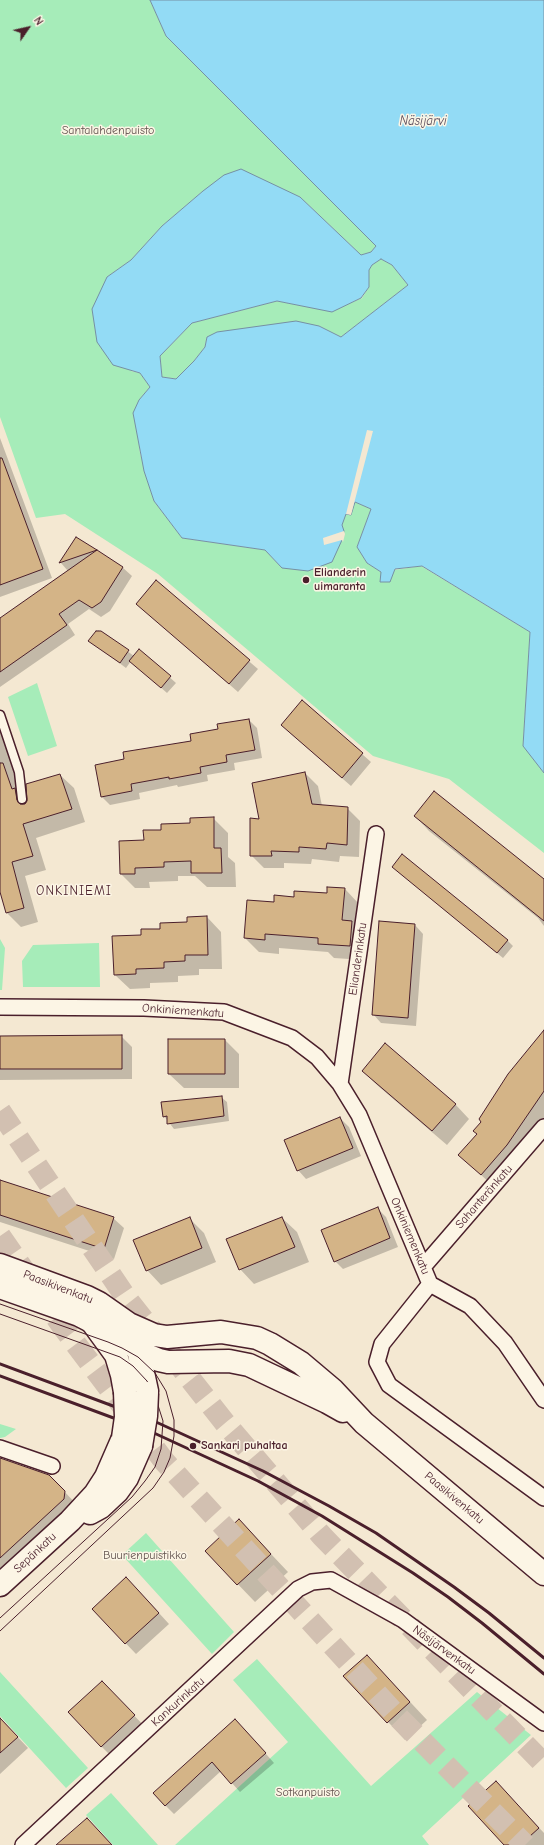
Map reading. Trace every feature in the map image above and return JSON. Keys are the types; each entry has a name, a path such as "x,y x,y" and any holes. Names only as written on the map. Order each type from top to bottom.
{"main road":[{"name":"Paasikivenkatu","path":"0,1265 87,1297 143,1332 167,1337 221,1332 257,1338 270,1344 300,1363 333,1390 364,1423 544,1574"},
{"name":"Paasikivenkatu","path":"0,1287 67,1310 118,1336 138,1350 154,1358 168,1362 229,1361 249,1365 328,1402 364,1423"},
{"name":"Sepänkatu","path":"110,1311 130,1336 138,1350 147,1392"},
{"name":"Sepänkatu","path":"92,1322 116,1355 122,1376 126,1417 132,1442"},
{"path":"122,1376 138,1350 156,1340 167,1337"},
{"name":"Sepänkatu","path":"0,1585 70,1521 101,1507 117,1492 127,1478 132,1442 146,1416 147,1392 150,1379 168,1362"}],"street":[{"name":"Elianderinkatu","path":"340,1084 376,834"},
{"name":"Onkiniemenkatu","path":"0,1007 144,1008 224,1012 292,1038 317,1057 340,1084 359,1115 430,1284 470,1306 505,1343 544,1400"},
{"name":"Sahanteränkatu","path":"423,1267 544,1127"},
{"name":"Onkiniemenkatu","path":"430,1284 382,1344 377,1362 389,1385 544,1498"},
{"path":"0,1448 52,1466"},
{"name":"Kankurinkatu","path":"23,1845 298,1590 305,1585 319,1580 332,1580 341,1584"},
{"name":"Näsijärvenkatu","path":"341,1584 403,1620 544,1723"}],"lane":[{"path":"0,715 19,772 22,799"}],"green space":[{"name":"Santalahdenpuisto","path":"0,0 150,0 166,36 376,246 371,252 361,255 300,197 278,188 203,191 162,226 131,260 107,277 131,371 140,373 150,387 139,400 138,436 140,453 154,501 182,538 265,550 282,568 344,531 341,525 346,514 355,502 371,509 357,547 367,563 381,572 421,566 530,632 523,745 544,773 544,853 449,779 373,756 158,574 65,514 36,518 0,417"},
{"path":"381,259 392,265 408,285 341,337 319,326 207,337 205,347 194,361 176,379 162,377 160,356 192,323 277,301 332,311 362,298 369,287 369,270 372,265"},
{"path":"37,683 57,746 28,756 8,697"},
{"path":"0,939 5,948 2,990 0,990"},
{"path":"99,943 100,987 23,987 22,961 33,945"},
{"path":"0,1424 16,1429 5,1437 0,1438"},
{"name":"Buurienpuistikko","path":"146,1533 234,1632 212,1654 122,1555"},
{"name":"Sotkanpuisto","path":"257,1659 371,1786 477,1692 531,1735 422,1836 429,1845 175,1845 288,1742 233,1680"},
{"path":"0,1672 88,1768 66,1788 0,1716"},
{"path":"111,1793 158,1845 113,1845 86,1815"}],"water":[{"name":"Näsijärvi","path":"150,0 544,0 544,773 523,746 530,632 422,566 395,569 390,582 380,582 381,572 367,563 357,547 371,509 355,502 351,515 346,514 342,525 344,531 342,540 332,562 308,571 282,568 265,550 182,538 154,501 144,471 133,413 139,400 150,387 140,373 113,365 97,342 92,309 107,277 131,260 162,226 203,191 224,175 241,169 300,197 361,255 371,252 376,246 166,36","holes":["381,259 392,265 408,285 341,337 319,326 296,321 217,332 207,337 205,347 194,361 176,379 162,377 160,356 192,323 277,301 332,312 361,298 369,287 369,270 372,265"]}],"pier":[{"path":"367,430 373,431 351,515 346,514"},
{"path":"344,531 345,534 343,542 342,540 324,545 323,538"}],"building":[{"path":"0,458 2,458 43,569 0,585"},
{"path":"76,537 97,550 59,563"},
{"path":"97,550 123,567 101,602 92,608 79,600 59,614 67,625 0,672 0,618"},
{"path":"156,580 250,660 229,684 136,604"},
{"path":"96,631 101,631 129,650 120,663 88,641"},
{"path":"139,649 171,676 161,688 129,661"},
{"path":"302,700 363,753 342,778 281,725"},
{"path":"249,719 255,750 226,755 227,762 200,767 201,773 131,784 132,791 101,797 95,765 124,759 123,752 191,741 190,734 218,729 217,724"},
{"path":"0,763 3,763 12,789 15,788 17,800 20,804 25,804 27,801 26,784 60,774 72,809 23,824 33,856 12,862 24,908 6,913 0,892"},
{"path":"305,772 312,804 348,807 347,845 327,843 326,849 299,847 299,852 271,851 272,856 250,856 250,818 259,819 252,783"},
{"path":"434,791 544,879 544,921 414,816"},
{"path":"214,817 214,848 221,848 222,873 191,873 191,861 164,862 164,867 135,868 135,874 120,874 119,841 144,840 143,830 161,830 161,824 190,823 190,818"},
{"path":"402,854 508,940 497,953 392,867"},
{"path":"327,887 345,888 342,920 352,921 350,946 318,944 318,938 265,934 265,940 244,938 247,900 274,902 274,895 294,897 294,891 327,893"},
{"path":"207,916 208,955 185,955 185,961 164,962 164,968 136,969 136,974 114,975 112,936 141,935 141,929 160,929 160,923 187,922 187,917"},
{"path":"379,921 415,924 408,1018 372,1015"},
{"path":"544,1030 544,1091 507,1145 481,1175 458,1155 477,1134 473,1131 481,1122 479,1119 508,1074"},
{"path":"122,1035 122,1069 0,1069 0,1036"},
{"path":"168,1039 225,1039 225,1074 168,1074"},
{"path":"385,1043 456,1104 432,1131 362,1071"},
{"path":"222,1096 224,1116 167,1124 167,1116 163,1117 161,1102"},
{"path":"340,1117 353,1148 297,1171 284,1140"},
{"path":"0,1180 114,1217 104,1249 0,1215"},
{"path":"378,1207 390,1238 334,1262 321,1230"},
{"path":"190,1217 202,1248 146,1271 133,1240"},
{"path":"282,1217 295,1247 239,1270 226,1239"},
{"path":"0,1458 49,1475 65,1491 64,1499 0,1558"},
{"path":"239,1519 271,1554 237,1585 205,1551"},
{"path":"126,1577 159,1613 125,1644 92,1609"},
{"path":"367,1655 410,1702 387,1723 343,1676"},
{"path":"102,1681 135,1715 101,1747 68,1712"},
{"path":"0,1718 18,1737 0,1753"},
{"path":"235,1719 266,1753 231,1784 212,1762 165,1806 153,1793"},
{"path":"496,1781 539,1828 520,1845 504,1845 468,1806"},
{"path":"87,1818 112,1845 56,1845"}],"tunnel":[{"path":"0,1111 127,1299 225,1423 322,1536 544,1764"},
{"path":"0,1236 63,1327 164,1461 399,1718 525,1845"}],"tram line":[{"path":"0,1304 108,1342 138,1357 155,1373 166,1391 174,1420 174,1436 170,1458 164,1472 153,1488 0,1631"},
{"path":"0,1314 120,1357 133,1366 147,1381 155,1396 163,1421 161,1449 155,1467 132,1497 0,1618"}],"railway":[{"path":"0,1364 156,1422 263,1471 329,1506 376,1533 454,1587 489,1613 544,1658"},
{"path":"0,1376 154,1433 258,1481 322,1516 413,1573 448,1597 544,1674"}],"place":[{"name":"Elianderin uimaranta","path":"306,580"},
{"name":"Sankari puhaltaa","path":"193,1446"}],"district":[{"name":"ONKINIEMI","path":"74,891"}]}
